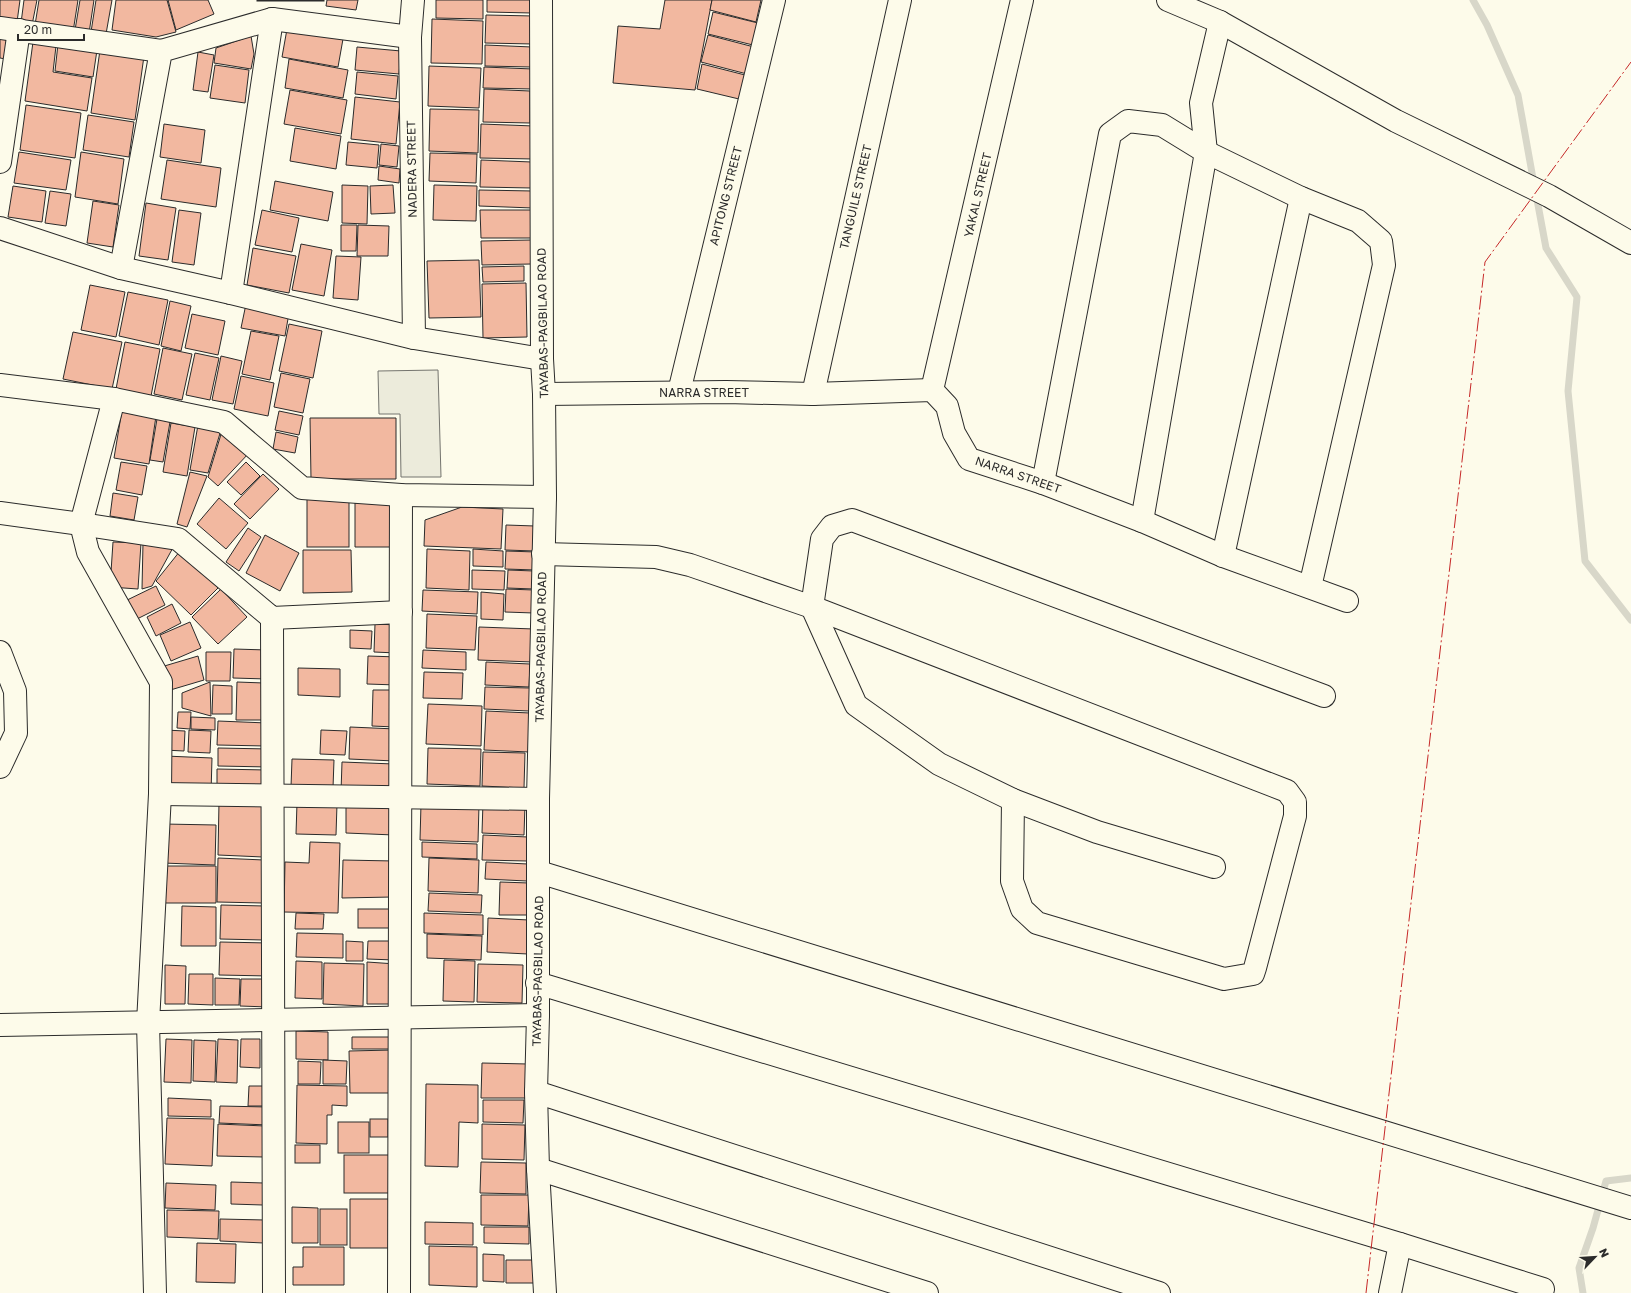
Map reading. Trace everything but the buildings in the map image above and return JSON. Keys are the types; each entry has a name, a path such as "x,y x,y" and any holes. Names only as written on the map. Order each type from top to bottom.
{"street":[{"name":"NADERA STREET","path":"413,0 410,37 414,338"},
{"name":"TAYABAS-PAGBILAO ROAD","path":"541,0 542,359 544,394 545,497 538,799 539,872 536,1092 538,1169 545,1293"},
{"name":"APITONG STREET","path":"679,392 774,0"},
{"name":"TANGUILE STREET","path":"812,394 900,0"},
{"name":"YAKAL STREET","path":"932,390 1022,0"},
{"path":"1168,0 1220,22 1396,121 1549,196 1631,243"},
{"path":"230,293 272,19"},
{"path":"0,162 10,29 161,50 272,19 410,37"},
{"path":"1142,521 1206,152 1201,103 1220,22"},
{"path":"121,268 161,50"},
{"path":"1043,483 1110,134 1128,121 1162,125 1206,152 1301,198 1358,221 1381,241 1384,265 1310,587"},
{"path":"1223,556 1301,198"},
{"path":"0,228 121,268 414,338 542,359"},
{"path":"0,385 114,399 224,422 302,488 401,495 545,497"},
{"name":"NARRA STREET","path":"544,394 679,392 812,394 932,390 947,406 954,433 969,459 1043,483 1142,521 1223,556 1347,600"},
{"path":"114,399 81,524 88,552 161,682 160,794 148,1023 155,1293"},
{"path":"399,1293 401,495"},
{"path":"0,513 81,524 178,540 272,618 401,612"},
{"path":"1214,868 1097,832 1013,800 939,764 856,705 812,606 822,539 832,526 852,520 1324,696"},
{"path":"544,554 656,557 690,565 812,606 1287,791 1295,802 1294,816 1253,974 1224,979 1037,923 1022,909 1012,882 1013,800"},
{"path":"272,618 274,1293"},
{"path":"0,652 15,691 16,733 0,767"},
{"path":"160,794 538,799"},
{"path":"539,872 1623,1205"},
{"path":"537,983 1400,1244 1543,1289"},
{"path":"0,1025 538,1016"},
{"path":"536,1092 1159,1293"},
{"path":"538,1169 927,1293"},
{"path":"1390,1293 1400,1244"}],"shaded area":[{"path":"438,370 441,477 401,477 400,414 379,414 378,371"}],"waterway":[{"path":"1473,0 1487,25 1518,95 1534,184"},
{"path":"1536,194 1546,248 1577,297 1568,391 1585,561 1631,620"},
{"path":"1583,1293 1579,1268 1593,1228 1606,1181 1631,1178"}],"power":[{"path":"1366,1293 1485,262 1631,62"}]}
